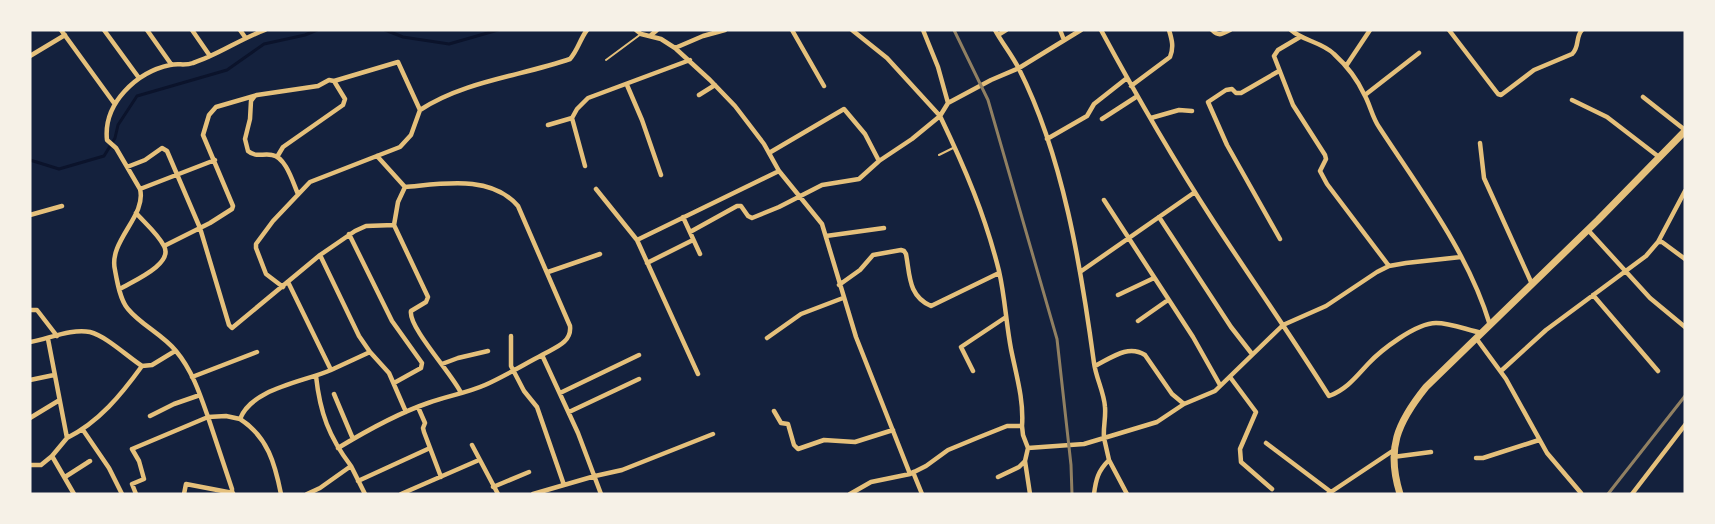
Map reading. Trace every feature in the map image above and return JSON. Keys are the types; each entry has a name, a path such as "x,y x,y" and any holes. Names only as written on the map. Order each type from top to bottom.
{"main road":[{"path":"1400,494 1395,478 1394,454 1402,422 1411,405 1426,387 1588,230 1685,130"}],"street":[{"path":"104,30 139,78"},
{"path":"147,30 171,64"},
{"path":"192,30 210,56"},
{"path":"240,30 245,37"},
{"path":"184,494 186,484 232,493 192,377 175,351 159,334 127,308 120,289 114,268 115,259 126,229 136,213 141,195 140,189 116,148 107,140 107,130 114,103 139,78 171,64 188,65 245,37 265,30"},
{"path":"283,287 266,274 256,244 268,227 310,182 400,147 411,135 420,110 467,87 570,59 587,30"},
{"path":"650,36 657,30"},
{"path":"700,30 703,36"},
{"path":"675,48 703,36 725,30"},
{"path":"792,30 824,86"},
{"path":"852,30 887,58 940,116 966,169 988,230 999,273 1019,385 1023,435 1028,448 1025,461 1030,494"},
{"path":"923,30 938,67 948,104"},
{"path":"1006,30 996,32 1019,68 1058,171 1080,272 1095,366 1105,406 1104,438 1109,460 1127,494"},
{"path":"1060,30 1064,40"},
{"path":"690,232 737,206 741,206 752,218 828,183 852,182 859,179 879,161 912,139 940,116 948,104 981,85 1019,68 1081,30"},
{"path":"1101,30 1136,97 1329,396 1345,388 1375,357 1402,337 1425,325 1444,324 1479,335 1539,440 1581,493"},
{"path":"1131,86 1170,57 1173,42 1169,30"},
{"path":"1212,30 1217,35 1221,35 1230,30"},
{"path":"1291,30 1300,37 1326,47 1346,66 1365,94 1377,125 1417,182 1461,258 1490,325"},
{"path":"1346,66 1370,30"},
{"path":"1449,30 1499,95 1534,70 1576,51 1578,35 1582,30"},
{"path":"639,32 661,39 675,48 715,85 735,106 769,153 778,171 822,224 860,348 911,473 922,494"},
{"path":"30,57 63,33 114,103"},
{"path":"1300,37 1278,50 1274,56 1279,71 1293,105 1325,155 1326,159 1320,171 1327,184 1389,266"},
{"path":"1365,94 1419,53"},
{"path":"585,166 572,118 577,108 588,98 690,60"},
{"path":"164,246 232,209 233,206 215,160 203,135 211,111 216,107 277,91 318,86 329,80 334,81 398,62 420,110"},
{"path":"1279,71 1241,93 1226,90 1208,102 1227,145 1280,239"},
{"path":"1047,139 1087,116 1094,104 1127,78"},
{"path":"277,157 283,147 344,105 345,99 334,81"},
{"path":"627,84 661,175"},
{"path":"699,95 715,85"},
{"path":"254,97 251,101 250,119 245,139 248,151 255,155 271,154 277,157 284,165 298,194"},
{"path":"1102,119 1136,97"},
{"path":"1643,97 1685,130"},
{"path":"1572,100 1607,117 1659,157"},
{"path":"769,153 844,109 865,134 879,161"},
{"path":"1151,118 1179,110 1192,111"},
{"path":"548,125 572,118"},
{"path":"1480,143 1484,177 1532,284"},
{"path":"127,167 145,160 162,148 167,151 200,228 230,326 235,327 320,255 360,227 394,225"},
{"path":"377,156 405,187"},
{"path":"140,189 215,160"},
{"path":"637,240 778,171"},
{"path":"338,448 406,412 482,386 513,372 567,340 571,333 569,321 548,272 514,202 498,192 478,185 456,182 405,187"},
{"path":"405,187 398,202 394,225 428,297 426,302 411,311 410,318 456,381 461,393"},
{"path":"596,189 637,240 698,374"},
{"path":"1501,371 1546,330 1646,256 1658,242 1685,191"},
{"path":"1080,272 1196,192"},
{"path":"1104,201 1193,337 1221,385"},
{"path":"30,215 62,206"},
{"path":"120,289 161,264 166,256 164,246 136,213"},
{"path":"1159,217 1252,354"},
{"path":"682,218 700,254"},
{"path":"826,236 884,228"},
{"path":"1588,230 1650,298 1685,327"},
{"path":"350,234 392,321 422,363 421,368 394,382"},
{"path":"647,263 693,240"},
{"path":"1658,242 1662,242 1685,259"},
{"path":"839,285 860,270 873,255 901,250 906,254 912,290 920,300 931,306 999,273"},
{"path":"548,272 600,254"},
{"path":"320,255 359,336 370,352 386,367 406,412"},
{"path":"1028,448 1084,444 1157,422 1184,404 1215,391 1283,325 1326,306 1389,266 1406,262 1461,258"},
{"path":"1118,295 1154,278"},
{"path":"288,282 331,370"},
{"path":"1593,295 1658,371"},
{"path":"767,338 801,314 843,298"},
{"path":"1138,321 1168,300"},
{"path":"30,310 37,310 57,336"},
{"path":"973,371 962,347 1006,317"},
{"path":"30,342 73,332 93,333 142,366 152,365 175,351"},
{"path":"511,336 509,359 513,372 537,407 564,485"},
{"path":"48,339 67,438"},
{"path":"1095,366 1119,353 1135,350 1140,352 1172,394 1184,404"},
{"path":"442,364 488,351"},
{"path":"192,377 256,352"},
{"path":"240,419 247,406 270,391 316,376 370,352"},
{"path":"542,355 569,412 601,494"},
{"path":"560,393 639,355"},
{"path":"30,465 41,465 67,438 83,430 113,404 142,366"},
{"path":"30,380 54,375"},
{"path":"316,376 327,428 366,494"},
{"path":"1230,377 1256,412 1240,450 1240,462 1272,489"},
{"path":"569,412 639,379"},
{"path":"334,394 353,439"},
{"path":"150,416 200,395"},
{"path":"30,418 58,400"},
{"path":"418,407 425,423 424,432 441,477"},
{"path":"774,411 781,423 788,424 794,445 798,449 819,441 855,442 893,430"},
{"path":"136,494 132,484 144,479 139,461 132,449 207,417 226,416 240,419 256,431 271,453 281,494"},
{"path":"1632,494 1685,425"},
{"path":"850,494 871,482 911,473 953,447 1007,426 1022,426"},
{"path":"83,430 109,468 122,494"},
{"path":"533,494 595,476 622,471 713,434"},
{"path":"1476,458 1483,458 1539,440"},
{"path":"1266,442 1330,493 1394,454 1431,452"},
{"path":"472,445 498,494"},
{"path":"358,481 430,448"},
{"path":"52,456 74,494"},
{"path":"401,494 479,460"},
{"path":"1094,494 1096,478 1100,469 1109,460"},
{"path":"65,477 90,461 88,462"},
{"path":"998,477 1019,467 1025,461"},
{"path":"307,494 320,488 351,466"},
{"path":"493,487 530,472"}],"lane":[{"path":"606,60 639,32"},
{"path":"939,155 955,147"}],"waterway":[{"path":"30,160 59,169 104,156 115,138 118,125 137,96 227,70 264,44 317,30"},
{"path":"385,30 403,37 449,44 498,30"}],"railway":[{"path":"954,30 988,100 1057,339 1072,494"},
{"path":"1608,494 1685,396"}]}
